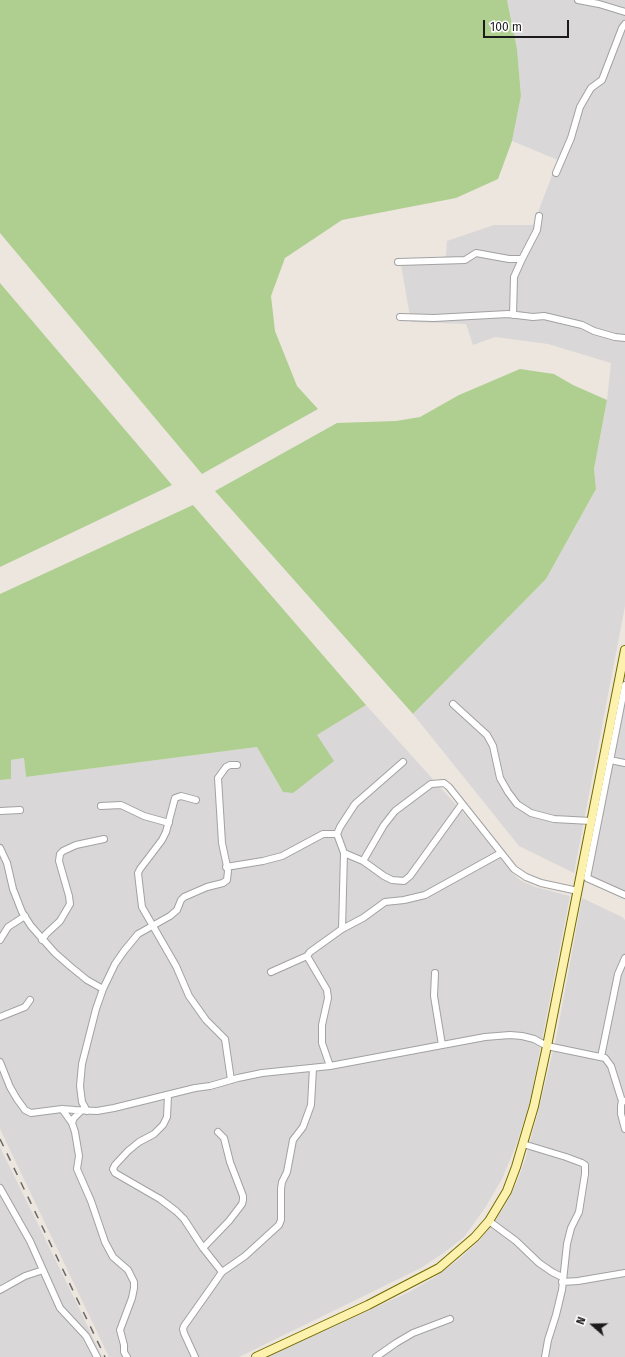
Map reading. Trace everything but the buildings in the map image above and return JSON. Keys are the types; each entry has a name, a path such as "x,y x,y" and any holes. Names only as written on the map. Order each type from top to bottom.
{"main road":[{"path":"256,1357 368,1305 439,1268 475,1238 489,1220 507,1191 534,1106 625,650"}],"street":[{"path":"578,0 599,4 625,12"},
{"path":"556,173 571,138 580,107 592,88 602,80 622,28 625,24"},
{"path":"513,315 514,277 537,230 539,216"},
{"path":"398,262 465,260 476,253 509,259 522,259"},
{"path":"400,317 434,318 513,315 533,317 544,316 582,325 594,331 615,337 625,338"},
{"path":"625,685 587,878 625,895"},
{"path":"453,704 487,735 493,746 500,778 517,804 531,813 554,819 591,821"},
{"path":"610,760 625,763"},
{"path":"342,929 344,853 337,834 355,804 403,762"},
{"path":"84,1111 80,1086 82,1064 92,1022 103,989 115,964 138,934 170,916 177,910 184,896 207,887 223,883 227,880 222,843 218,778 226,767 230,765 237,765"},
{"path":"363,861 384,824 395,811 431,784 444,783 449,787 514,869 526,877 578,891"},
{"path":"196,800 181,796 175,798 169,823 162,840 143,863 138,874 142,907 176,966 189,996 206,1020 225,1040 231,1080"},
{"path":"344,853 363,861 392,880 404,881 410,876 462,804"},
{"path":"101,806 121,805 144,816 169,823"},
{"path":"0,811 20,810"},
{"path":"226,866 263,861 282,856 323,834 337,834"},
{"path":"42,940 46,934 60,921 70,904 59,861 60,854 76,845 104,839"},
{"path":"0,848 7,863 13,889 31,926 42,940 71,968 87,980 103,989"},
{"path":"271,972 307,956 310,952 342,929 363,918 385,902 404,900 425,895 501,853"},
{"path":"0,940 8,927 25,916"},
{"path":"307,956 327,990 328,998 322,1025 322,1043 330,1066"},
{"path":"601,1057 618,974 625,958"},
{"path":"435,973 434,996 442,1045"},
{"path":"0,1017 25,1007 30,1000"},
{"path":"0,1062 10,1087 25,1110 31,1113 62,1108 84,1111 114,1108 262,1073 330,1066 485,1037 510,1035 522,1036 534,1039 547,1046 605,1058 611,1066 624,1100 621,1106 621,1114 625,1129"},
{"path":"195,1357 184,1333 184,1326 222,1272 245,1256 279,1225 281,1220 282,1182 287,1172 294,1140 303,1127 311,1105 313,1068"},
{"path":"168,1095 167,1117 163,1125 154,1134 139,1142 128,1151 113,1169 115,1173 173,1208 184,1219 202,1248 222,1272"},
{"path":"62,1108 72,1123 78,1145 79,1156 77,1169 91,1201 100,1231 113,1257 128,1270 134,1282 132,1298 120,1330 124,1345 124,1352 127,1357"},
{"path":"72,1123 74,1118 84,1111"},
{"path":"202,1248 229,1221 242,1204 243,1200 230,1162 224,1138 218,1132"},
{"path":"523,1144 577,1161 585,1165 579,1212 571,1228 567,1244 556,1315 548,1340 545,1357"},
{"path":"0,1188 30,1241 60,1308 86,1336 97,1357"},
{"path":"489,1220 562,1280 578,1281 625,1273"},
{"path":"0,1290 25,1276 43,1270"},
{"path":"376,1357 413,1333 450,1319"}],"shaded area":[{"path":"507,0 625,0 625,606 574,873 519,846 413,714 546,579 596,489 594,469 607,400 611,363 548,344 495,337 473,345 466,324 411,322 401,265 446,256 447,241 494,225 533,225 558,160 512,141 521,96 517,49"},
{"path":"625,685 625,895 587,878"},
{"path":"366,705 467,817 511,872 520,880 535,887 570,896 530,1101 517,1143 502,1179 485,1208 464,1237 421,1268 239,1357 109,1357 0,1129 0,780 11,779 10,760 24,758 26,777 257,747 283,792 317,735"},
{"path":"582,898 622,917 625,920 625,1357 268,1357 409,1292 435,1277 458,1260 480,1240 496,1220 517,1182 525,1160 537,1116 556,1039"},
{"path":"0,1147 80,1310 102,1357 0,1357"}],"green space":[{"path":"0,0 507,0 517,49 521,96 512,141 498,179 456,198 342,220 285,258 271,296 275,331 297,386 318,409 202,474 0,233"},
{"path":"0,283 172,485 0,567"},
{"path":"520,369 554,374 573,385 607,400 594,469 596,489 546,579 413,714 215,491 337,423 396,421 420,417 459,395"},
{"path":"193,505 366,705 317,735 334,761 293,793 283,792 257,747 26,777 24,758 11,760 11,779 0,780 0,594"}],"railway":[{"path":"0,1139 105,1357"}]}
